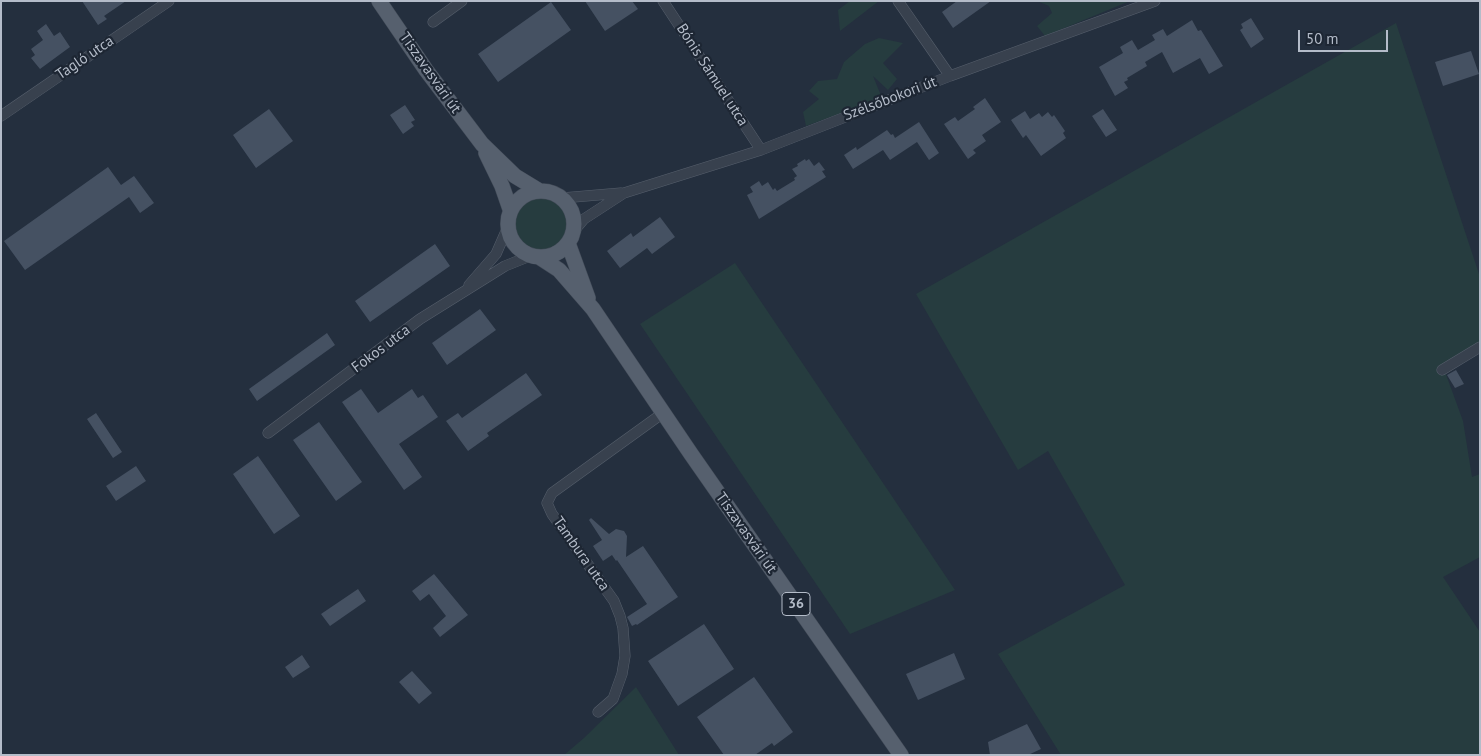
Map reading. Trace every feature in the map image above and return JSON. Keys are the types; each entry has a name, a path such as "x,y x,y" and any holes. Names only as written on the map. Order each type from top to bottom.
{"main road":[{"name":"Tiszavasvári út","path":"379,1 482,144"},
{"path":"482,144 515,176 538,190"},
{"path":"482,144 502,186 510,209"},
{"path":"508,229 510,209 519,198 531,191 538,190 555,193 562,198"},
{"name":"36","path":"562,198 571,210 574,225 571,237 593,309"},
{"name":"36","path":"508,229 515,246 522,252 534,256 558,270 593,309"},
{"path":"534,256 545,257 558,252 571,237"},
{"name":"Tiszavasvári út","path":"593,309 901,755"}],"street":[{"name":"Tagló utca","path":"1,116 169,1"},
{"path":"433,22 462,1"},
{"name":"Bónis Sámuel utca","path":"663,1 761,150"},
{"path":"898,1 950,76"},
{"name":"Szélsőbokori út","path":"624,193 761,150 950,76 1155,1"},
{"path":"562,198 624,193"},
{"path":"571,237 589,215 624,193"},
{"path":"463,292 496,254 508,229"},
{"name":"Fokos utca","path":"268,433 420,319 498,271 520,259 534,256"},
{"path":"1442,370 1480,347"},
{"name":"Tambura utca","path":"598,712 613,698 622,674 625,648 620,616 614,601 557,521 547,503 552,493 663,413"}],"green space":[{"path":"850,1 879,1 840,31 838,10"},
{"path":"1037,1 1130,1 1045,36 1037,26 1052,13 1049,6"},
{"path":"1396,23 1480,277 1480,349 1444,369 1463,421 1472,477 1480,474 1480,557 1443,577 1480,632 1480,755 1061,755 998,654 1125,585 1048,451 1018,470 916,294"},
{"path":"879,38 903,43 883,63 897,79 888,90 873,76 882,98 806,126 803,112 819,99 809,91 818,81 837,79 844,62 865,44"},
{"path":"540,197 550,199 559,205 565,214 567,224 565,234 559,243 550,249 540,251 530,249 521,243 515,234 513,224 515,214 521,205 530,199"},
{"path":"735,263 955,590 850,634 640,324"},
{"path":"636,687 679,755 564,755 584,738"}],"building":[{"path":"82,1 126,1 104,16 107,19 98,25"},
{"path":"585,1 632,1 638,9 605,31"},
{"path":"957,1 991,1 953,28 942,12"},
{"path":"551,2 571,30 498,82 478,54"},
{"path":"1251,18 1264,39 1251,48 1240,30 1243,28 1241,24"},
{"path":"1192,20 1198,31 1201,30 1223,66 1209,74 1200,58 1173,73 1162,52 1145,62 1147,66 1127,78 1128,80 1124,82 1128,88 1115,96 1099,67 1123,53 1120,47 1132,40 1138,50 1155,40 1152,35 1163,29 1167,36"},
{"path":"46,24 54,36 60,32 70,47 40,69 31,58 35,55 31,49 43,40 37,31"},
{"path":"1471,51 1479,74 1443,86 1435,62"},
{"path":"985,98 1001,122 982,135 986,141 973,150 976,153 968,159 944,124 955,117 958,121 975,109 973,107"},
{"path":"405,105 415,120 411,122 414,126 403,134 390,115"},
{"path":"269,109 293,141 256,168 233,135"},
{"path":"1103,109 1117,130 1106,137 1092,116"},
{"path":"1025,111 1030,119 1039,113 1042,117 1048,112 1052,117 1054,115 1065,131 1063,133 1066,138 1041,156 1026,135 1023,138 1011,120"},
{"path":"919,122 939,153 929,160 917,142 890,160 883,150 853,169 844,155 856,147 857,150 887,130 895,138"},
{"path":"805,159 806,161 809,159 814,166 819,162 825,170 822,171 826,177 759,219 747,195 753,192 750,187 759,181 762,186 768,182 773,190 775,188 777,191 795,180 794,178 797,176 792,169"},
{"path":"108,167 121,185 134,176 154,203 140,213 129,197 25,270 4,241"},
{"path":"660,217 675,237 652,254 647,248 620,268 607,251 631,233 633,237"},
{"path":"435,244 450,266 370,322 355,301"},
{"path":"480,309 496,330 447,365 432,343"},
{"path":"327,333 335,345 257,401 249,389"},
{"path":"1456,370 1464,384 1455,388 1447,375"},
{"path":"526,373 542,395 487,433 489,436 468,451 446,421 458,413 462,418"},
{"path":"361,389 378,413 412,389 418,398 423,395 438,417 399,444 422,477 404,490 342,402"},
{"path":"96,413 122,452 113,458 87,419"},
{"path":"319,422 362,482 336,501 293,440"},
{"path":"258,456 300,516 274,534 233,474"},
{"path":"136,466 146,481 116,501 106,486"},
{"path":"591,518 609,534 616,529 624,531 627,536 626,557 643,546 678,597 637,625 632,626 627,617 647,604 617,560 612,555 603,561 593,546 602,540 589,520"},
{"path":"434,574 468,615 440,637 433,628 446,616 429,594 420,601 412,591"},
{"path":"358,589 366,601 330,626 321,614"},
{"path":"704,624 734,669 678,706 648,661"},
{"path":"954,653 965,679 918,700 906,674"},
{"path":"302,655 310,667 293,678 285,667"},
{"path":"412,671 432,693 419,704 399,682"},
{"path":"754,677 793,732 774,746 772,743 755,755 724,755 697,717"},
{"path":"1027,724 1041,749 1028,755 990,755 988,742"}]}
